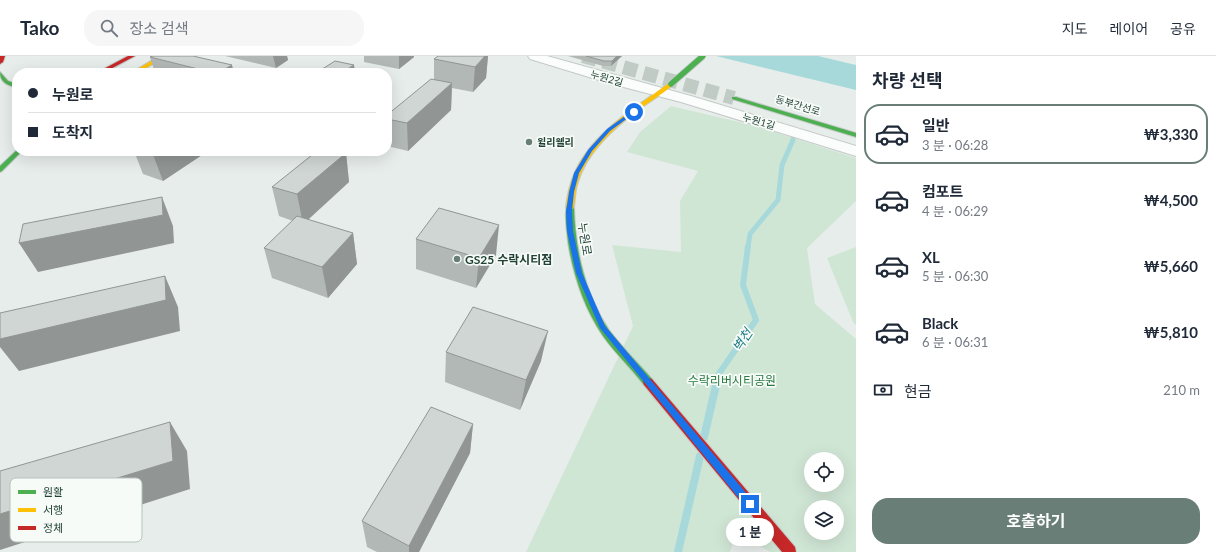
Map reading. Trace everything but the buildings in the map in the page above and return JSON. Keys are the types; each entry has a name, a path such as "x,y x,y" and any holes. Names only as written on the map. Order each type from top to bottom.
{"main road":[{"path":"0,62 2,56"},
{"path":"109,68 132,56"},
{"path":"124,68 145,56"},
{"path":"143,68 163,56"},
{"name":"누원로","path":"703,56 666,88 604,135 590,151 577,173 572,192 570,224 574,253 586,292 602,327 790,552"},
{"path":"0,74 6,82 12,84"},
{"name":"동부간선로","path":"856,126 738,95 856,135"},
{"path":"0,170 14,156"}],"street":[{"name":"누원2길","path":"524,56 666,88"},
{"name":"누원2길","path":"534,56 553,62"},
{"name":"누원1길","path":"666,88 856,151"}],"green space":[{"name":"수락리버시티공원","path":"671,106 756,126 856,158 856,201 807,248 815,304 856,339 856,552 770,552 736,532 730,552 526,552 633,326 612,245 681,252 680,201 698,171 627,152 640,132"},
{"path":"856,247 856,325 853,322 827,258"}],"water":[{"path":"716,56 818,56 856,65 856,90"}],"waterway":[{"name":"벽천","path":"792,141 794,136"},
{"name":"벽천","path":"748,247 750,234 778,200 782,165 793,140"},
{"name":"벽천","path":"716,382 718,375 756,320 743,285 748,246"},
{"name":"벽천","path":"704,437 717,381"},
{"name":"벽천","path":"678,552 700,456"}],"tunnel":[{"path":"583,56 734,98"}],"traffic: fast":[{"path":"671,84 703,56"},
{"path":"0,74 6,82 12,84"},
{"path":"734,98 856,135"},
{"path":"0,170 14,156"},
{"path":"570,207 570,222 574,253 582,283 588,298 606,333 648,382"}],"traffic: slow":[{"path":"143,68 163,56"},
{"path":"570,207 573,185 581,166 592,149 621,121 671,84"}],"traffic: jam":[{"path":"0,62 2,56"},
{"path":"109,68 132,56"},
{"path":"648,382 790,552"}],"place":[{"name":"윌리웰리","path":"529,142"},
{"name":"GS25 수락시티점","path":"457,259"}],"route":[{"path":"634,112 608,130 590,151 577,173 569,211 570,231 579,273 602,327 750,504"}]}
